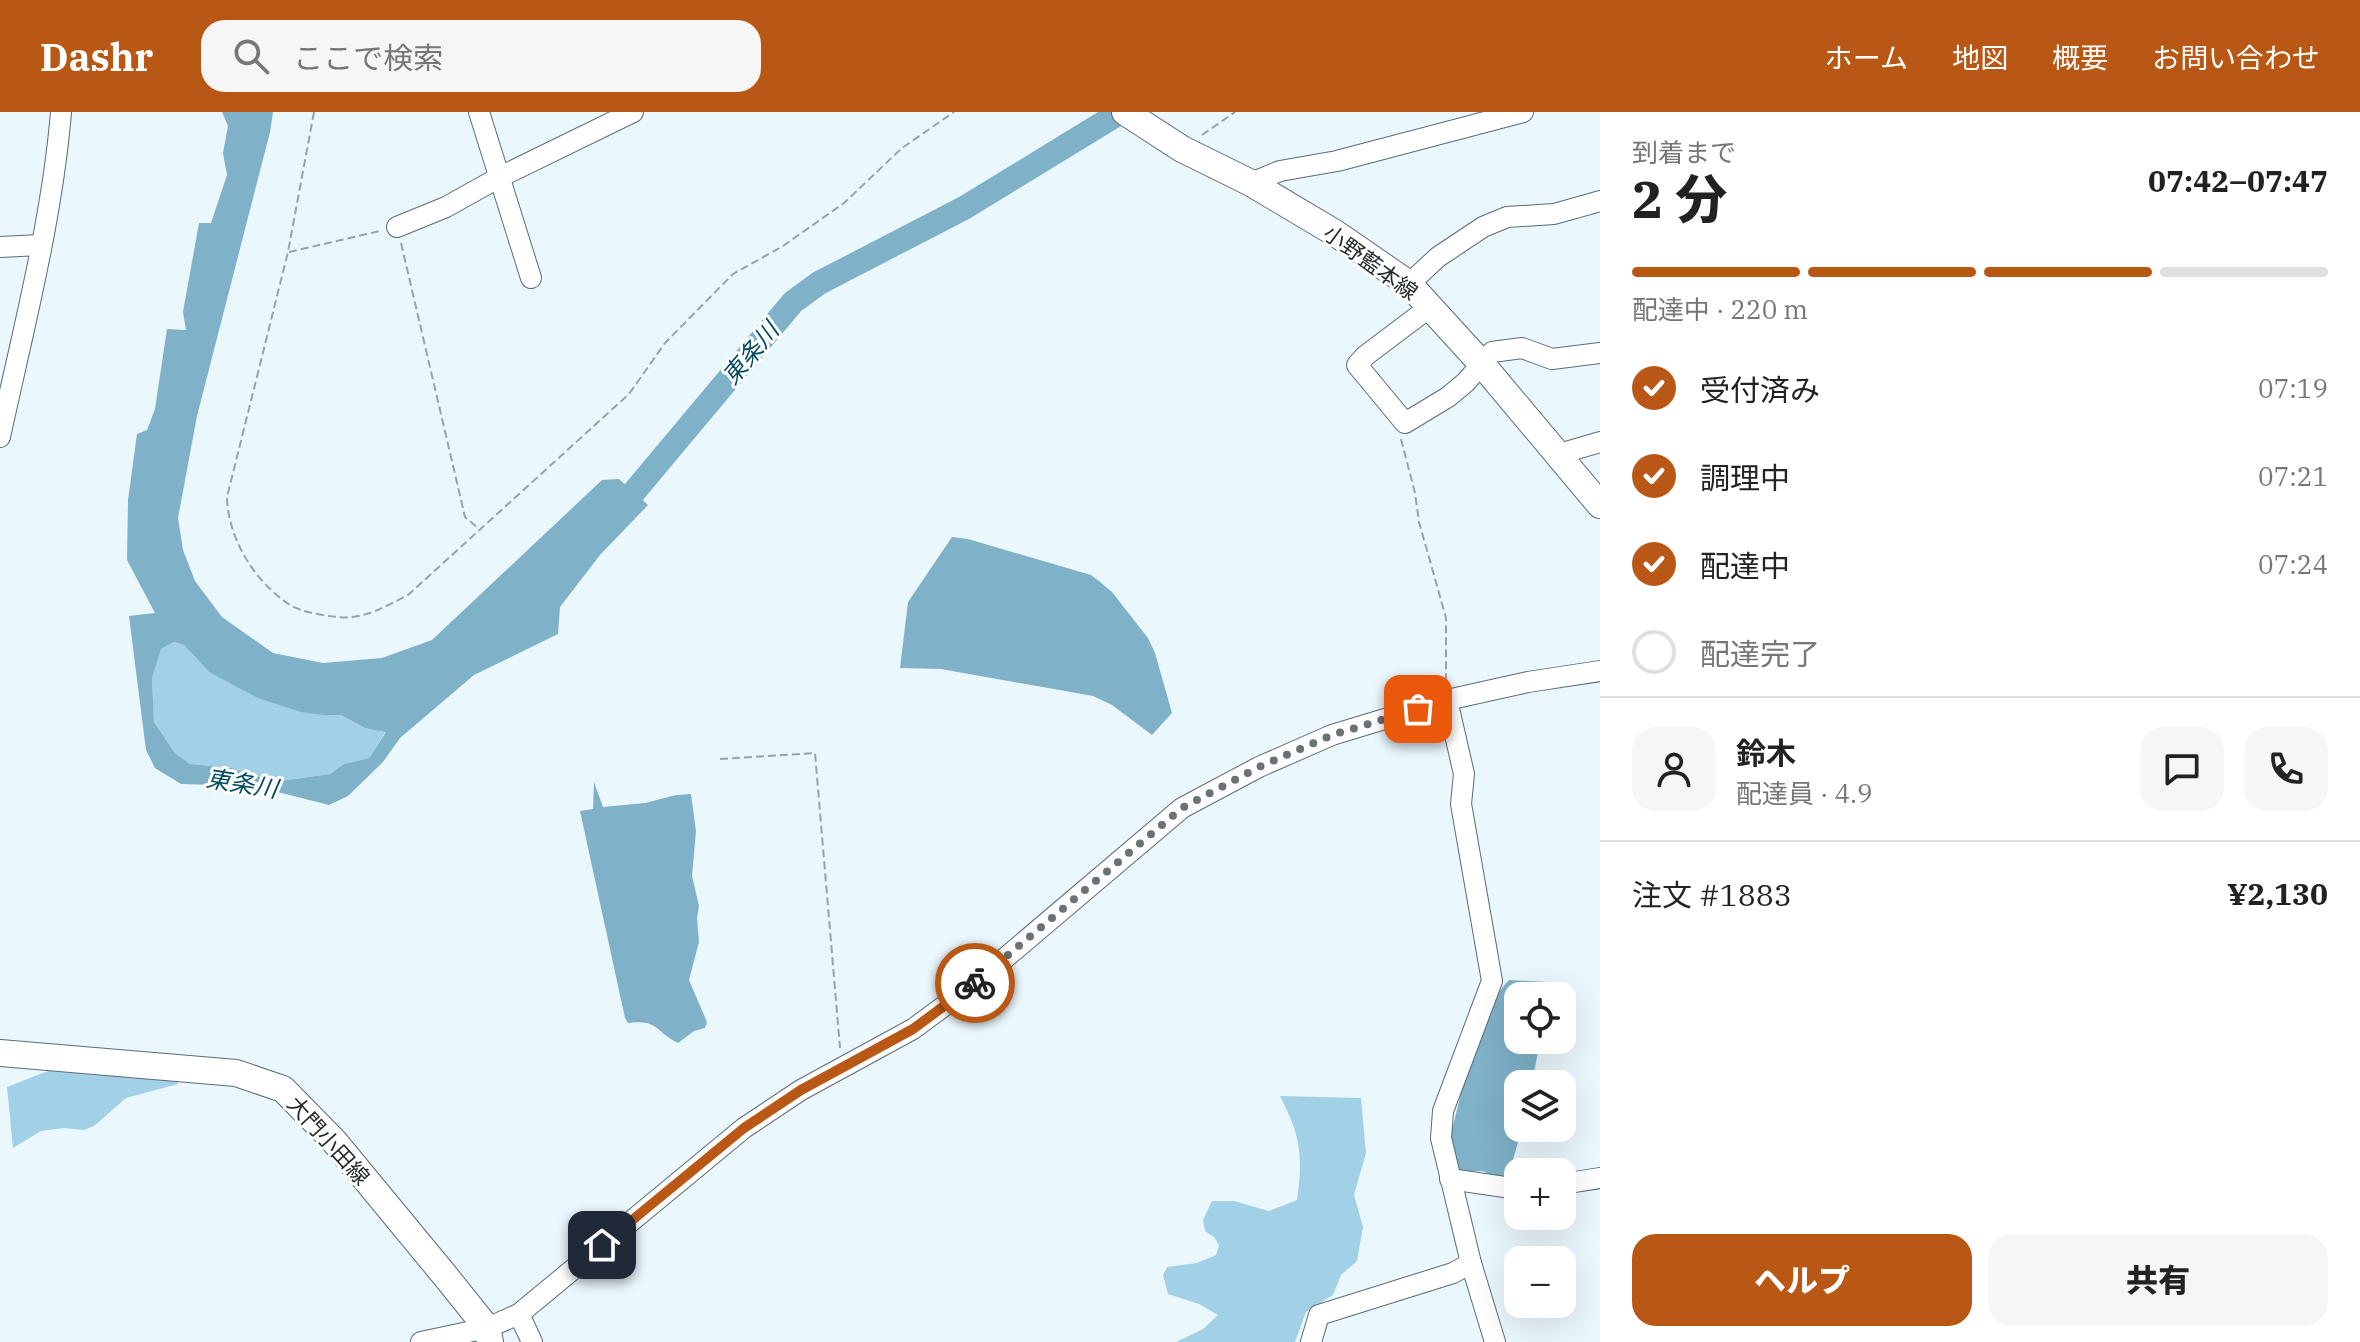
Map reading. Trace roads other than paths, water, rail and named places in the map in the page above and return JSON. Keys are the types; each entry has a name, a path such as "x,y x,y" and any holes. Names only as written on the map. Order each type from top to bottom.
{"main road":[{"name":"小野藍本線","path":"1125,112 1182,149 1251,183 1335,233 1409,284 1481,363 1600,505"},
{"name":"大門小田線","path":"0,1053 236,1073 283,1089 334,1141 489,1335"}],"street":[{"path":"0,437 53,178 61,112"},
{"path":"479,112 531,278"},
{"path":"397,227 446,207 633,112"},
{"path":"1251,183 1280,171 1337,161 1523,112"},
{"path":"1409,284 1438,257 1483,227 1507,217 1554,214 1600,201"},
{"path":"0,247 40,245"},
{"path":"1430,307 1357,365 1405,423 1448,397 1492,352 1522,348 1552,359 1600,353"},
{"path":"1559,454 1600,442"},
{"path":"421,1342 489,1335 519,1314 744,1128 801,1090 913,1029 978,981 1182,808 1259,767 1332,735 1447,700 1528,682 1600,671"},
{"path":"1447,700 1464,774 1461,804 1492,981 1443,1111 1441,1138 1471,1263 1495,1342"},
{"path":"1576,1182 1600,1178"},
{"path":"1450,1179 1504,1187"},
{"path":"1311,1342 1319,1315 1453,1273 1471,1263"},
{"path":"519,1314 532,1342"}],"water":[{"path":"222,112 273,112 197,416 178,518 183,550 195,581 222,617 273,653 323,663 382,658 432,640 602,480 619,479 648,505 600,555 560,607 558,634 474,675 400,738 383,762 348,796 329,805 254,786 181,784 155,768 146,750 129,616 155,613 127,560 128,500 137,434 147,430 155,409 167,329 186,330 183,312 199,223 211,223 227,175 223,153 228,126","holes":["174,642 184,645 209,672 258,698 301,712 341,715 365,728 386,732 369,758 344,764 330,774 273,782 232,768 190,764 175,753 154,722 152,678 161,649"]},
{"path":"952,537 1091,575 1099,581 1112,592 1148,638 1172,713 1152,735 1112,705 1093,696 941,669 900,668 908,602"},
{"path":"594,782 603,807 691,794 696,831 692,876 699,906 699,942 689,980 707,1022 705,1028 694,1031 678,1043 651,1025 628,1023 625,1018 580,811 593,809"},
{"path":"1504,986 1504,1054 1537,1054 1535,1070 1504,1070 1504,1142 1518,1142 1514,1158 1504,1158 1504,1180 1482,1171 1458,1172 1451,1145 1466,1075 1480,1031"}],"waterway":[{"name":"東条川","path":"613,517 793,302 819,283 964,208 1121,112"}]}
